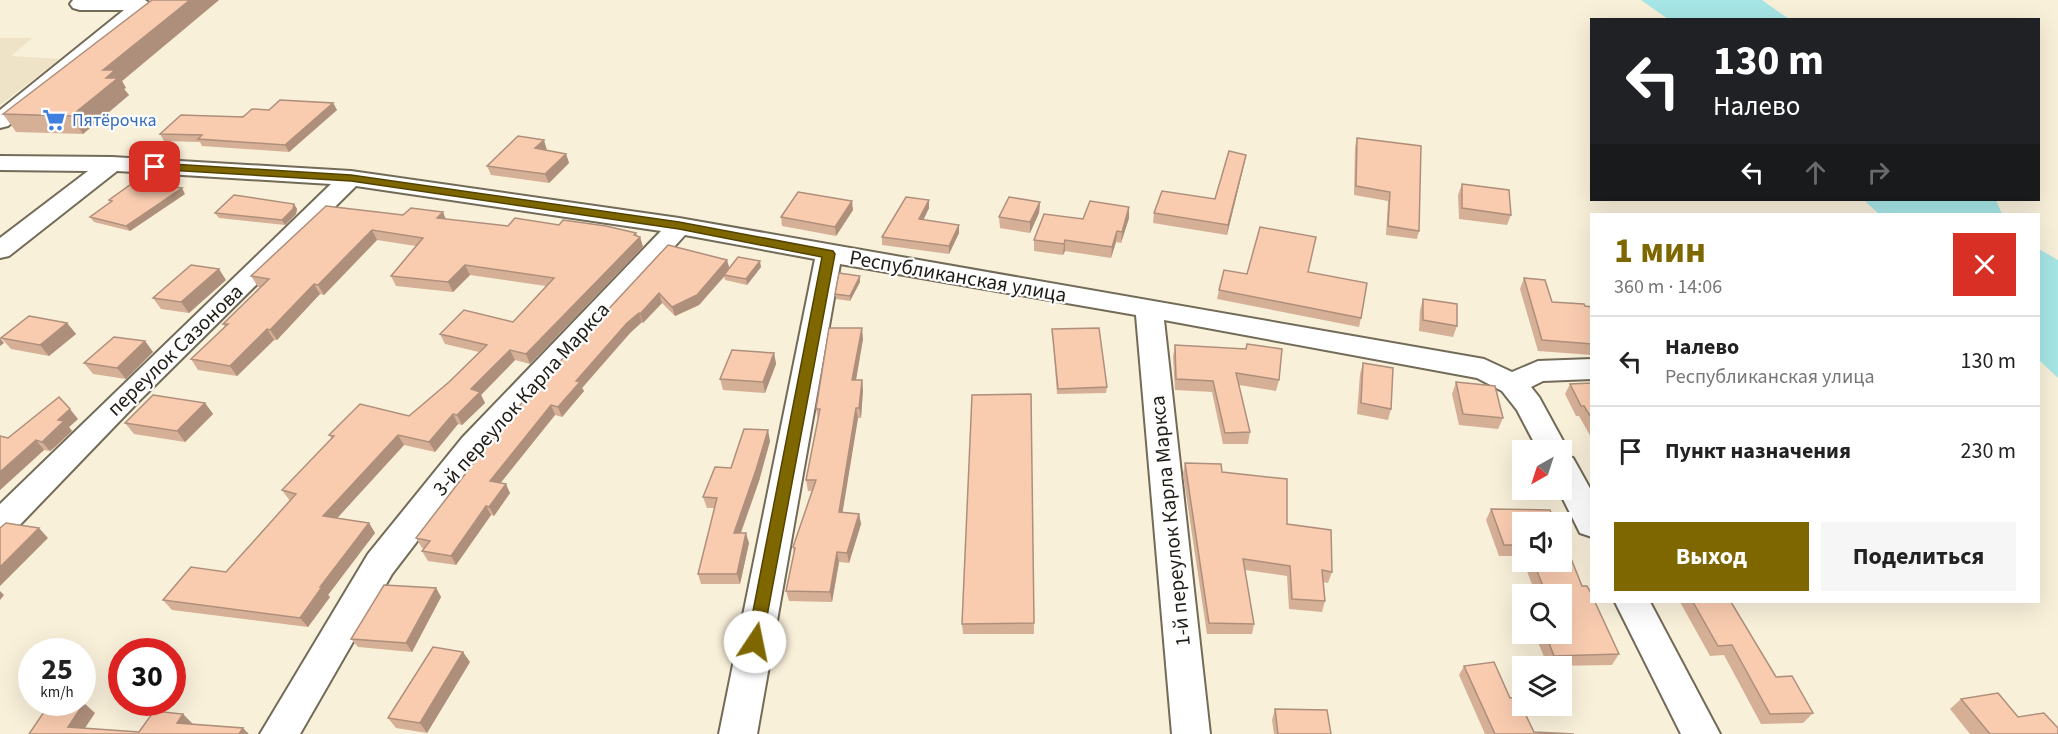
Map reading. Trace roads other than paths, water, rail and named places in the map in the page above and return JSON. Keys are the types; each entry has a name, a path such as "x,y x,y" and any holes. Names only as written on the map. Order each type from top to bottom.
{"street":[{"path":"0,121 142,5 80,4 85,0"},
{"name":"Республиканская улица","path":"0,163 112,164 351,178 679,226 828,254 1149,308 1484,369 1512,384"},
{"path":"0,250 112,164"},
{"name":"переулок Сазонова","path":"0,524 127,396 351,178"},
{"name":"3-й переулок Карла Маркса","path":"279,734 380,564 394,546 473,446 679,226"},
{"path":"738,734 828,254"},
{"name":"1-й переулок Карла Маркса","path":"1149,308 1191,734"},
{"path":"1548,440 1529,404 1512,384 1539,371 1590,369"},
{"path":"1572,485 1590,520"},
{"path":"1633,603 1701,734"}],"water":[{"path":"1641,0 1762,0 1788,18 1667,18"},
{"path":"1865,201 1996,201 2002,213 1878,213"},
{"path":"2040,250 2058,260 2058,378 2040,361"}],"place":[{"name":"Пятёрочка","path":"54,120"}]}
